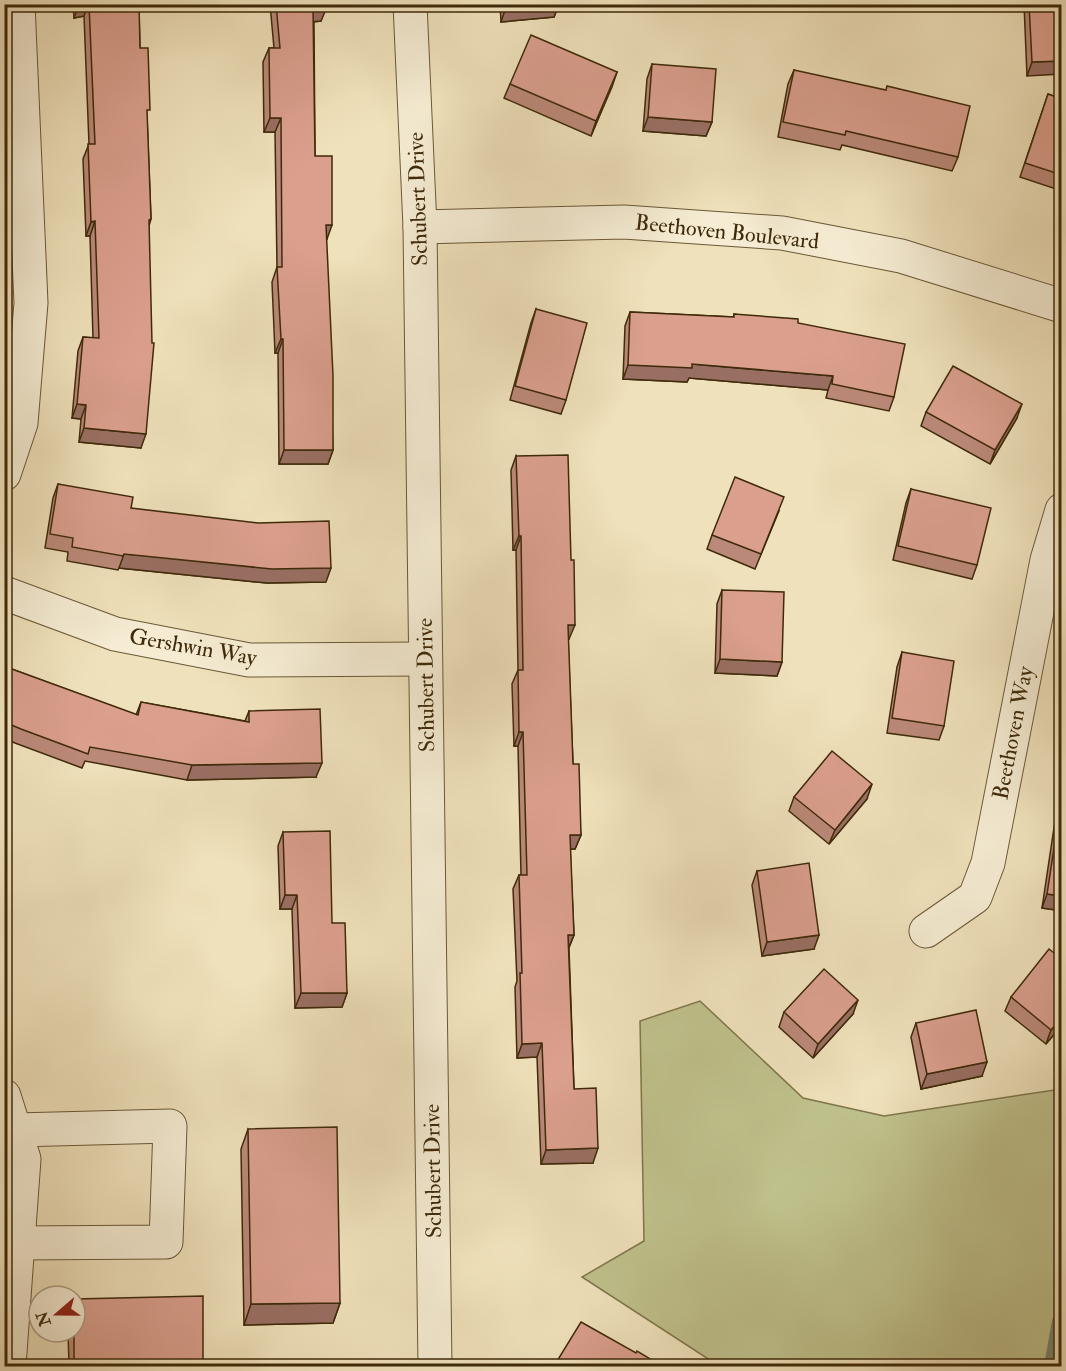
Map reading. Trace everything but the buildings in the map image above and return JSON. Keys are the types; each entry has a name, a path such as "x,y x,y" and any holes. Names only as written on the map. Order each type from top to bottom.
{"street":[{"path":"4,474 21,423 31,303 18,4"},
{"name":"Schubert Drive","path":"410,4 420,227 435,1366"},
{"name":"Beethoven Boulevard","path":"420,227 624,222 782,233 901,256 1062,306"},
{"name":"Beethoven Way","path":"926,931 975,897 988,862 1047,560 1062,510"},
{"name":"Gershwin Way","path":"4,593 114,634 249,660 425,659"},
{"path":"4,1096 24,1159 9,1366"},
{"path":"16,1130 170,1126 166,1242 18,1243"}],"green space":[{"path":"700,1001 803,1098 884,1116 1061,1089 1061,1366 719,1366 582,1277 644,1241 640,1021"}],"waterway":[{"path":"1049,1366 1057,1321 1062,1315"}]}
